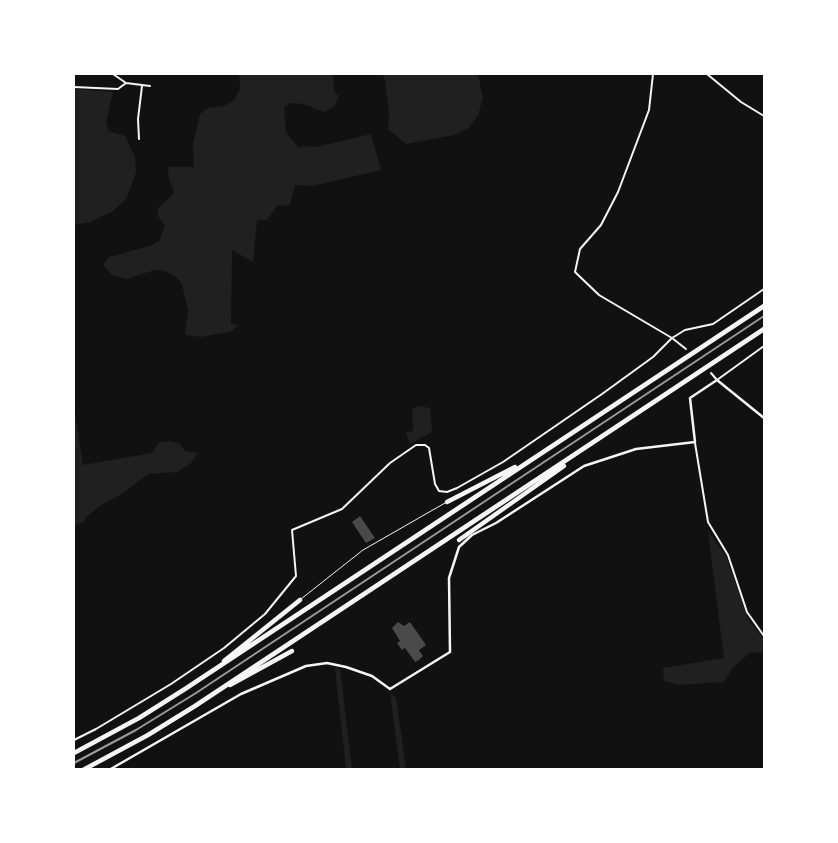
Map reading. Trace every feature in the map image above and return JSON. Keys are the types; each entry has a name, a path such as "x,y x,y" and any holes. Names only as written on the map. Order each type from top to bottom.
{"highway":[{"path":"74,753 139,718 213,671 765,306"},
{"path":"83,769 160,728 765,330"},
{"path":"459,540 555,474 580,452"},
{"path":"447,502 528,461"},
{"path":"213,671 300,600"},
{"path":"222,688 241,681 292,651"}],"street":[{"path":"113,74 126,83 150,86"},
{"path":"653,74 649,110 618,192 601,225 580,249 575,272 599,295 686,349"},
{"path":"707,74 741,103 765,116"},
{"path":"74,87 118,89 126,83"},
{"path":"139,139 138,119 142,86"},
{"path":"74,740 171,684 224,648 265,614 296,576 292,530 342,509 390,463 416,445 425,444 429,449 435,484 439,491 447,492 457,488 503,462 591,402 653,357 672,338 685,330 713,324 765,289"},
{"path":"765,346 690,398 708,522 728,555 747,612 765,636"},
{"path":"711,373 765,418"},
{"path":"108,769 241,694 317,663 336,664 364,673 390,689 450,652 449,578 459,547 472,535 496,523 584,466 636,449 695,442"}],"lane":[{"path":"300,600 363,550 447,502"}],"shaded area":[{"path":"239,74 333,74 334,92 339,96 335,106 324,112 304,104 290,103 284,107 286,132 299,148 371,134 381,170 312,186 295,185 290,205 277,206 267,220 257,220 253,262 232,250 231,324 238,324 233,331 201,337 185,335 188,311 182,284 176,277 165,271 155,270 126,279 112,275 103,265 109,257 159,241 165,226 158,216 158,208 174,191 169,180 168,167 194,167 193,144 200,114 208,108 224,106 233,101 240,89"},
{"path":"382,74 478,74 483,98 478,115 468,129 454,135 406,144 388,129 389,114"},
{"path":"74,89 113,92 106,122 109,131 125,136 135,157 136,172 127,198 112,212 90,222 74,225"},
{"path":"418,406 430,408 432,432 410,444 406,432 413,431 412,409"},
{"path":"74,407 83,465 152,453 159,442 180,444 185,451 198,453 191,463 177,472 148,474 122,494 104,503 85,518 85,521 74,526"},
{"path":"708,531 726,556 749,621 764,639 764,652 750,653 733,667 724,682 678,685 664,681 663,668 724,658"},
{"path":"335,668 340,669 352,769 346,769"},
{"path":"390,693 396,697 406,769 400,769"}],"building":[{"path":"360,516 375,538 366,543 352,522"},
{"path":"398,622 404,626 410,622 426,645 419,650 423,656 415,662 405,648 402,650 397,643 400,641 392,628"}],"railway":[{"path":"74,763 136,730 196,693 764,316"}]}
